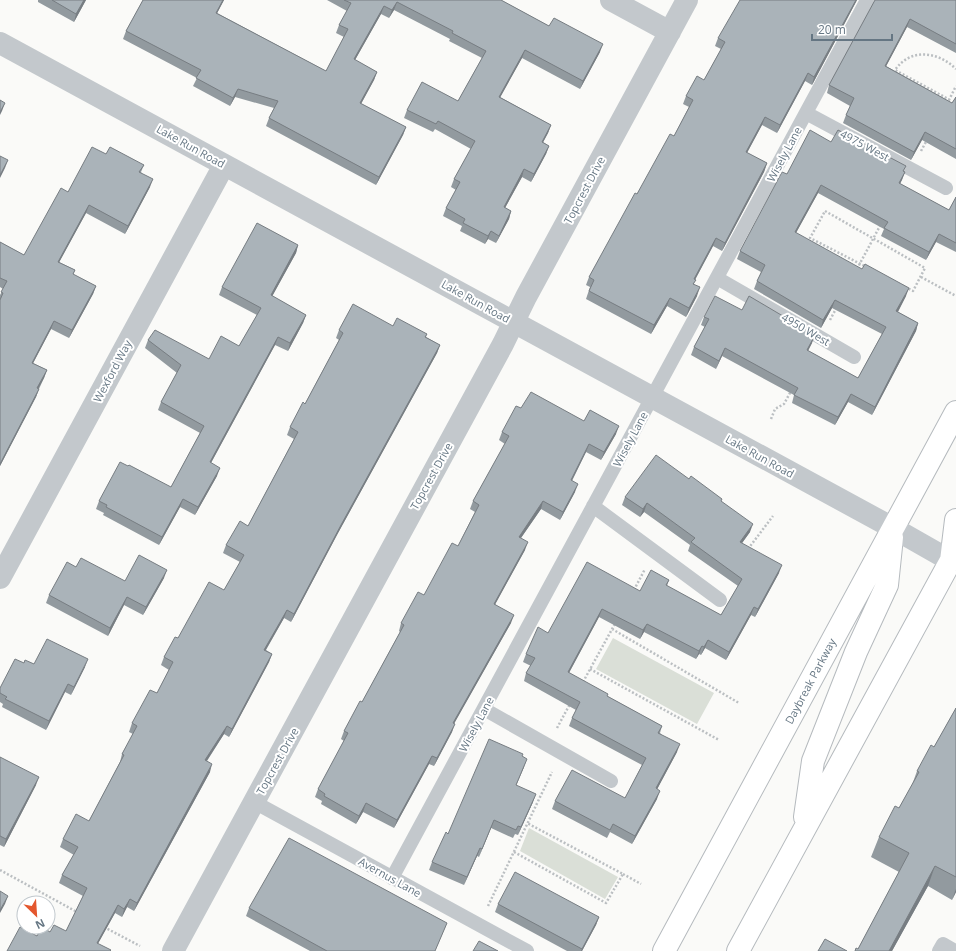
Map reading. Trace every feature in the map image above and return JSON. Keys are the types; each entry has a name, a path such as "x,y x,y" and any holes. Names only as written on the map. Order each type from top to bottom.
{"main road":[{"name":"Daybreak Parkway","path":"664,951 956,412"},
{"path":"738,951 955,561 956,520"},
{"path":"804,830 813,761 856,652 887,585 893,528"}],"street":[{"path":"611,0 670,32"},
{"name":"Topcrest Drive","path":"182,948 254,802 515,323 526,297 687,0"},
{"name":"Lake Run Road","path":"0,43 955,561"},
{"name":"Wexford Way","path":"0,578 224,165"}],"lane":[{"name":"Wisely Lane","path":"392,878 867,0"},
{"name":"4975 West","path":"806,112 946,188"},
{"name":"4950 West","path":"716,278 854,357"},
{"path":"593,506 720,600"},
{"path":"484,709 611,781"},
{"name":"Avernus Lane","path":"254,802 527,951"},
{"path":"939,951 942,944 955,951"}],"path":[{"path":"950,100 895,70 900,63 911,56 930,54 942,58 956,69"},
{"path":"946,106 956,86"},
{"path":"910,169 928,139"},
{"path":"825,211 873,238 926,268 913,291 810,238 825,211"},
{"path":"855,272 884,218"},
{"path":"921,277 956,296"},
{"path":"820,337 838,305"},
{"path":"771,419 776,409 784,404 792,390"},
{"path":"745,552 773,516"},
{"path":"634,590 655,552"},
{"path":"582,683 619,616"},
{"path":"612,629 739,703"},
{"path":"590,669 719,740"},
{"path":"548,745 571,704"},
{"path":"479,925 560,753"},
{"path":"528,823 641,884"},
{"path":"514,852 606,903 623,874"},
{"path":"0,870 84,916"},
{"path":"98,923 140,946"}],"shaded area":[{"path":"613,638 714,693 697,724 596,669"},
{"path":"529,828 618,877 605,899 520,851"}],"building":[{"path":"52,0 84,0 76,14"},
{"path":"143,0 223,0 216,13 326,71 348,29 339,25 351,3 344,0 501,0 549,26 554,18 603,44 583,81 525,50 499,97 551,125 542,142 549,146 534,174 524,169 504,207 511,211 499,236 491,231 488,236 463,223 465,219 446,208 460,182 454,179 475,141 438,121 436,124 407,110 422,82 458,101 486,51 452,33 453,31 397,2 392,10 384,6 354,59 377,72 360,103 406,127 379,177 269,118 278,101 238,89 233,98 196,78 201,70 126,31"},
{"path":"740,0 856,0 814,77 808,73 780,125 765,117 746,152 767,163 725,243 716,238 694,279 696,280 693,284 700,287 689,308 670,298 654,325 589,291 594,280 589,277 635,193 637,194 670,134 674,136 693,100 686,96 697,76 704,80 725,42 718,38"},
{"path":"875,0 956,0 956,44 910,19 885,66 952,103 956,97 956,149 925,132 914,152 846,115 854,98 829,85"},
{"path":"0,100 5,103 0,112"},
{"path":"810,130 831,142 838,130 906,166 903,171 905,172 899,183 949,210 956,197 956,243 939,234 929,252 884,228 888,222 821,185 795,232 862,269 865,264 909,288 896,311 918,323 875,407 851,394 838,417 794,395 798,388 725,348 719,361 694,347 709,319 704,317 715,296 742,310 749,296 815,335 807,350 858,378 886,327 835,300 823,320 757,281 765,265 740,251 782,172 787,174"},
{"path":"92,147 106,154 110,147 144,165 139,172 153,179 128,226 89,205 58,262 75,270 73,274 96,286 72,330 54,321 32,363 47,370 37,388 39,389 0,464 0,300 3,293 1,292 7,281 0,278 0,242 24,255 61,188 68,192"},
{"path":"0,156 8,160 0,175"},
{"path":"257,223 298,245 271,295 306,315 290,343 278,337 210,462 220,468 198,507 183,499 162,537 106,507 107,505 99,501 120,462 128,466 129,465 171,487 204,426 161,402 181,365 148,340 155,330 209,359 221,336 239,346 261,308 222,287"},
{"path":"353,304 393,326 397,318 427,334 425,337 440,345 294,614 287,610 264,650 272,654 232,729 227,726 205,760 212,764 137,903 130,899 124,909 118,905 97,943 111,950 7,951 16,934 37,936 56,935 56,926 66,931 87,888 62,875 78,847 63,839 76,814 89,821 124,755 122,754 137,726 132,723 150,690 157,693 173,662 164,657 175,637 178,638 209,582 224,590 244,555 226,545 240,521 248,526 298,432 290,427 303,402 305,404 343,333 339,330"},
{"path":"531,392 584,421 590,410 619,426 604,452 589,444 571,480 578,484 563,512 543,501 519,537 528,542 494,604 514,615 453,723 455,724 437,758 432,756 397,820 366,803 359,816 324,796 325,794 318,789 348,733 344,731 360,701 362,702 404,625 401,623 418,592 424,595 452,543 458,546 479,505 473,501 509,436 502,432 516,406 521,408"},
{"path":"656,455 689,479 691,476 722,499 721,501 753,524 740,542 782,565 758,609 754,607 729,652 708,640 704,647 702,646 699,651 647,624 643,630 602,609 568,672 608,694 607,696 662,726 658,733 680,744 656,788 660,791 635,836 613,824 610,830 555,801 572,770 625,798 646,758 572,718 580,702 526,673 535,658 526,654 538,627 548,633 587,562 640,591 651,570 669,580 666,585 721,615 742,579 691,542 695,538 647,503 643,509 625,497"},
{"path":"139,555 167,570 146,607 127,597 110,628 49,595 67,562 76,567 81,558 125,581"},
{"path":"47,639 88,659 74,687 68,684 49,721 5,699 7,697 0,693 0,688 15,659 24,663 25,660 34,664"},
{"path":"956,708 956,877 935,866 889,951 855,951 856,948 858,949 909,853 879,837 895,806 899,808 919,772 917,771 931,745 934,747"},
{"path":"489,739 523,754 522,756 527,759 516,785 536,794 521,827 518,826 516,830 494,820 482,849 480,848 467,877 432,862 446,832 448,834"},
{"path":"0,757 39,777 6,839 0,836"},
{"path":"289,838 447,923 435,951 327,951 249,908"},
{"path":"515,872 599,917 582,949 498,904"},
{"path":"0,891 8,896 0,910"},
{"path":"825,939 847,951 818,951"},
{"path":"479,941 498,951 473,951"}]}
